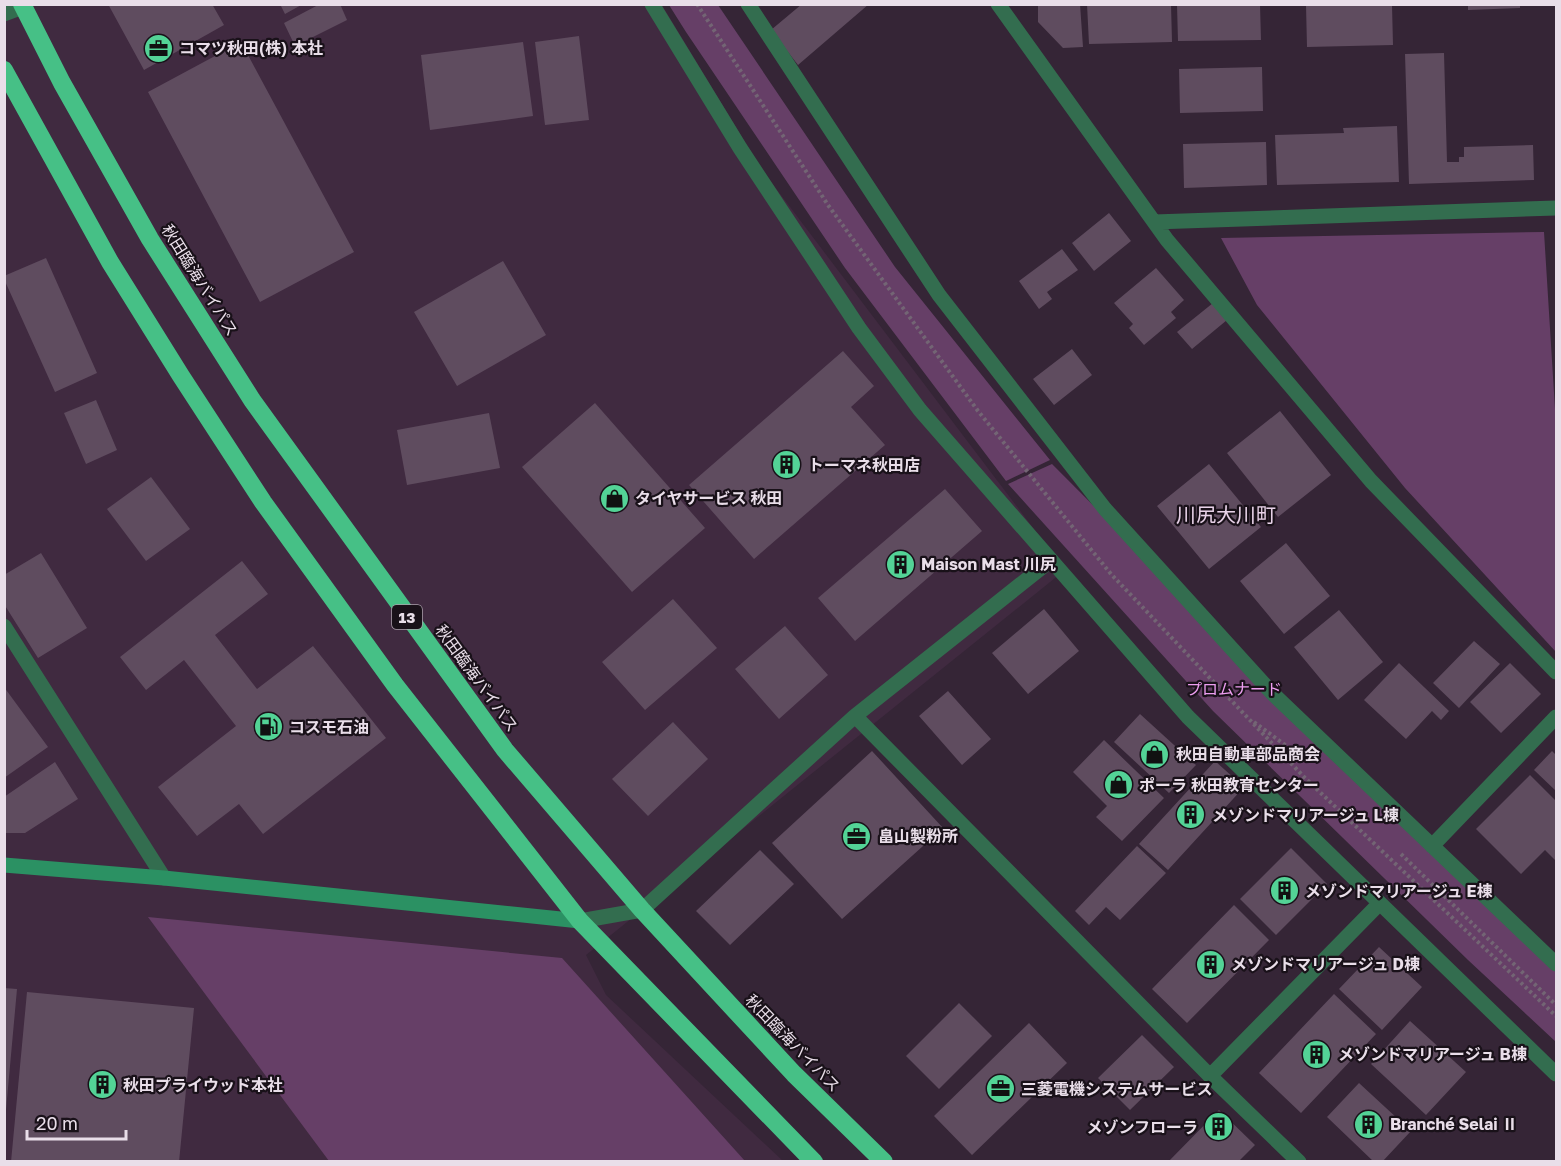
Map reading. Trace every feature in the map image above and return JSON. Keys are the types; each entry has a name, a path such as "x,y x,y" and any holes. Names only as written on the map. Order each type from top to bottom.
{"highway":[{"name":"秋田臨海バイパス","path":"22,6 62,84 150,239 252,400 505,750 642,910 794,1074 884,1161"},
{"path":"4,70 110,262 263,502 395,685 580,921 814,1161"}],"street":[{"path":"652,4 740,148 859,328 920,410 1188,717 1557,1074"},
{"path":"748,4 939,295 1106,509 1272,693 1557,964"},
{"path":"998,4 1154,222 1371,481 1557,672"},
{"path":"4,14 22,6"},
{"path":"1154,222 1557,208"},
{"path":"4,865 164,878 580,921 642,910 855,716 1050,561"},
{"path":"4,626 164,878"},
{"path":"855,716 1210,1076 1299,1161"},
{"path":"1432,846 1557,717"},
{"path":"1210,1076 1379,904"}],"path":[{"path":"1244,714 1301,757"},
{"path":"1395,848 1557,1005"}],"shaded area":[{"path":"5,5 662,5 762,170 1065,570 586,955 606,995 783,1161 5,1162"}],"green space":[{"path":"669,5 718,5 895,267 1050,460 1006,481 845,268"},
{"path":"1544,232 1556,425 1556,652 1405,488 1257,305 1221,238"},
{"name":"プロムナード","path":"1052,464 1556,970 1556,1042 1468,960 1213,711 1008,484"},
{"path":"148,917 562,958 745,1161 329,1161"}],"building":[{"name":"コマツ秋田(株) 本社","path":"108,4 212,4 224,25 144,70"},
{"path":"280,4 303,4 285,14"},
{"path":"320,4 340,4 347,20 295,46 284,23"},
{"path":"802,4 869,4 798,65 771,30"},
{"path":"1038,4 1080,4 1083,47 1063,48 1038,22"},
{"path":"1087,4 1171,4 1172,42 1089,44"},
{"path":"1468,4 1520,4 1520,8 1468,10"},
{"path":"1177,5 1260,5 1261,40 1178,41"},
{"path":"1306,5 1392,5 1393,45 1307,47"},
{"path":"579,36 589,120 545,125 535,42"},
{"path":"241,42 354,252 260,302 148,92"},
{"path":"523,42 533,116 430,130 421,55"},
{"path":"1444,53 1447,162 1459,162 1459,157 1464,157 1464,147 1533,145 1534,180 1409,184 1405,54"},
{"path":"1262,67 1263,111 1180,113 1179,69"},
{"path":"1397,126 1399,182 1277,185 1275,135 1344,133 1343,128"},
{"path":"1266,142 1267,185 1184,188 1183,144"},
{"path":"1109,213 1131,241 1094,271 1072,243"},
{"path":"1062,249 1078,270 1047,292 1052,299 1039,309 1019,281"},
{"path":"46,258 97,373 55,392 4,279 4,276"},
{"path":"503,261 546,335 457,386 414,312"},
{"path":"1156,268 1184,300 1171,312 1176,318 1144,345 1129,328 1133,324 1114,303"},
{"path":"1213,303 1227,320 1192,349 1177,332"},
{"path":"1072,349 1092,375 1054,405 1033,379"},
{"name":"トーマネ秋田店","path":"843,351 874,386 851,407 885,445 754,559 689,485"},
{"path":"96,400 117,450 86,464 64,413"},
{"name":"タイヤサービス 秋田","path":"595,403 705,528 632,592 522,467"},
{"path":"1280,411 1331,475 1278,517 1227,453"},
{"path":"489,413 500,468 407,485 397,430"},
{"path":"1209,464 1261,527 1209,569 1157,506"},
{"path":"151,477 190,529 146,561 107,509"},
{"name":"Maison Mast 川尻","path":"945,489 982,531 855,641 818,598"},
{"path":"1286,543 1330,596 1284,634 1240,581"},
{"path":"41,553 87,628 38,658 4,604 4,575"},
{"path":"242,561 268,594 215,635 257,689 313,646 386,738 263,834 239,804 197,836 158,787 236,726 184,660 146,690 120,657"},
{"path":"673,599 717,648 645,710 602,662"},
{"path":"1044,609 1079,651 1028,694 992,653"},
{"path":"1339,610 1383,662 1338,700 1294,647"},
{"path":"785,626 828,675 779,719 735,669"},
{"path":"1474,641 1500,664 1459,708 1433,683"},
{"path":"1399,663 1449,711 1441,720 1432,711 1406,739 1364,700"},
{"path":"1510,663 1541,694 1501,733 1470,702"},
{"path":"4,687 48,747 4,778"},
{"path":"948,691 991,739 962,765 919,716"},
{"name":"秋田自動車部品商会","path":"1140,714 1196,765 1169,793 1114,742"},
{"path":"673,722 708,759 648,816 612,779"},
{"name":"ポーラ 秋田教育センター","path":"1104,740 1164,798 1122,841 1096,817 1107,806 1073,772"},
{"name":"畠山製粉所","path":"872,751 943,828 842,919 772,843"},
{"path":"1552,751 1556,755 1556,791 1534,770"},
{"name":"メゾンドマリアージュ L棟","path":"1215,761 1244,787 1168,870 1139,844"},
{"path":"55,762 78,799 25,833 4,833 4,797"},
{"path":"1530,775 1556,801 1556,861 1545,850 1521,874 1476,829"},
{"path":"1137,846 1166,873 1120,920 1106,907 1089,925 1075,911"},
{"name":"メゾンドマリアージュ E棟","path":"1291,848 1327,884 1276,935 1240,899"},
{"path":"760,850 794,884 730,945 696,911"},
{"name":"メゾンドマリアージュ D棟","path":"1234,905 1269,940 1187,1023 1152,989"},
{"path":"1379,947 1422,987 1382,1030 1339,989"},
{"path":"4,988 17,989 6,1110 4,1109"},
{"name":"秋田プライウッド本社","path":"27,992 194,1008 179,1162 11,1162"},
{"name":"メゾンドマリアージュ B棟","path":"1334,994 1376,1034 1301,1113 1259,1073"},
{"path":"959,1003 992,1036 939,1089 906,1056"},
{"path":"1410,1021 1466,1072 1426,1115 1371,1064"},
{"name":"三菱電機システムサービス","path":"1029,1023 1067,1063 972,1155 934,1116"},
{"path":"1142,1035 1174,1067 1130,1110 1098,1078"},
{"name":"Branché Selai Ⅱ","path":"1359,1083 1411,1131 1382,1162 1374,1162 1327,1117"},
{"name":"メゾンフローラ","path":"1219,1110 1255,1145 1238,1162 1168,1162"}],"place":[{"name":"コマツ秋田(株) 本社","path":"158,48"},
{"name":"トーマネ秋田店","path":"787,465"},
{"name":"タイヤサービス 秋田","path":"614,498"},
{"name":"Maison Mast 川尻","path":"900,564"},
{"name":"コスモ石油","path":"268,727"},
{"name":"秋田自動車部品商会","path":"1155,754"},
{"name":"ポーラ 秋田教育センター","path":"1118,785"},
{"name":"メゾンドマリアージュ L棟","path":"1191,815"},
{"name":"畠山製粉所","path":"857,836"},
{"name":"メゾンドマリアージュ E棟","path":"1284,891"},
{"name":"メゾンドマリアージュ D棟","path":"1210,964"},
{"name":"メゾンドマリアージュ B棟","path":"1317,1054"},
{"name":"秋田プライウッド本社","path":"102,1085"},
{"name":"三菱電機システムサービス","path":"1000,1089"},
{"name":"Branché Selai Ⅱ","path":"1369,1124"},
{"name":"メゾンフローラ","path":"1219,1127"}],"district":[{"name":"川尻大川町","path":"1226,514"}]}
